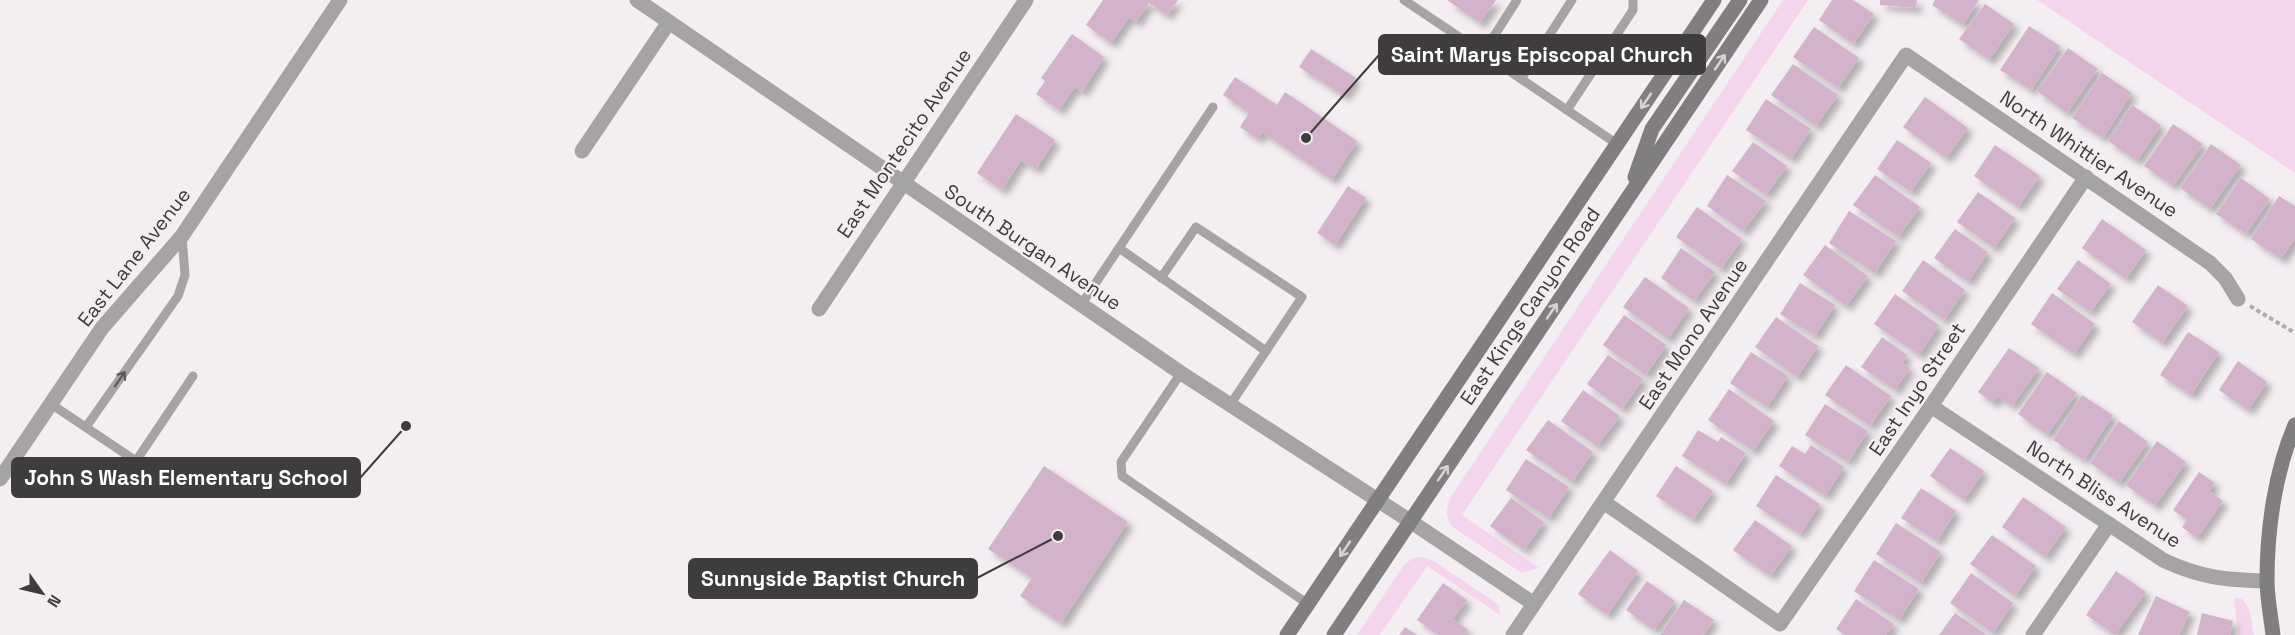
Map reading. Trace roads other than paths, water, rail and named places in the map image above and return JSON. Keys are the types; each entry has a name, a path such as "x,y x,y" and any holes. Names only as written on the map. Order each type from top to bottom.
{"main road":[{"name":"East Kings Canyon Road","path":"1287,635 1714,0"},
{"path":"1629,197 1652,129 1740,0"},
{"name":"East Kings Canyon Road","path":"1334,635 1761,0"},
{"path":"2273,635 2267,581 2270,534 2278,481 2295,425"}],"street":[{"name":"East Lane Avenue","path":"0,479 102,328 182,236 340,0"},
{"name":"South Burgan Avenue","path":"637,0 1181,373 1534,604"},
{"name":"East Montecito Avenue","path":"819,309 1026,0"},
{"path":"582,151 669,22"},
{"name":"North Whittier Avenue","path":"1906,55 2210,263 2225,278 2238,298"},
{"name":"East Mono Avenue","path":"1513,635 1605,503 1906,55"},
{"name":"East Inyo Street","path":"1605,503 1780,624 2086,177"},
{"name":"North Bliss Avenue","path":"1931,406 2163,560 2187,571 2214,578 2267,581"},
{"path":"2033,635 2109,524"}],"lane":[{"path":"1404,0 1617,144"},
{"path":"1483,53 1517,0"},
{"path":"1521,79 1572,0"},
{"path":"1567,110 1633,9 1633,0"},
{"path":"1081,305 1213,107"},
{"path":"1161,278 1196,227 1302,297 1230,405"},
{"path":"86,427 178,296 186,275 182,236"},
{"path":"1119,248 1266,351"},
{"path":"1181,373 1121,462 1122,476 1308,604"},
{"path":"51,404 136,461 194,376"}],"place":[{"name":"Saint Marys Episcopal Church","path":"1306,138"},
{"name":"John S Wash Elementary School","path":"406,426"},
{"name":"Sunnyside Baptist Church","path":"1058,536"}]}
